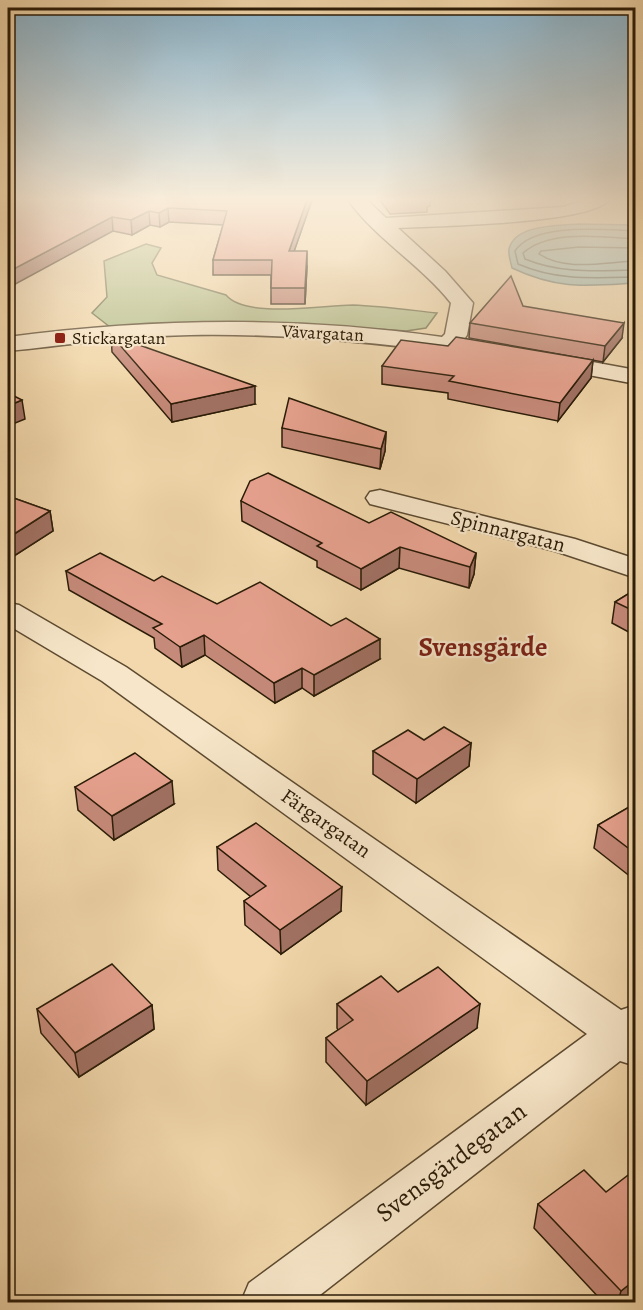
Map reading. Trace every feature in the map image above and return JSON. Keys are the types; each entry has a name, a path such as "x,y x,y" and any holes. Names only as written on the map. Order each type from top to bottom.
{"street":[{"path":"425,261 462,303 460,325 456,335 448,344"},
{"name":"Vävargatan","path":"18,343 182,330 332,333 448,344 636,376"},
{"path":"8,332 18,343"},
{"name":"Spinnargatan","path":"380,498 565,545 636,569"},
{"name":"Färgargatan","path":"8,612 114,674 631,1034"},
{"name":"Svensgärdegatan","path":"268,1302 631,1034"}],"green space":[{"path":"104,261 153,261 157,275 226,295 250,307 285,309 353,305 437,313 426,328 406,331 289,323 110,327 92,313 107,297"}],"water":[{"path":"510,261 635,261 635,283 573,285 544,280 512,268"}],"building":[{"path":"8,261 29,261 8,272"},
{"path":"272,261 306,261 305,288 271,288"},
{"path":"511,276 523,306 624,323 605,346 470,323"},
{"path":"111,335 255,386 171,404"},
{"path":"456,337 593,360 560,403 449,381 454,376 382,366 401,340 448,346"},
{"path":"8,393 22,400 8,406"},
{"path":"289,398 386,432 381,449 282,428"},
{"path":"268,473 369,523 391,512 476,553 470,567 400,547 361,569 317,546 322,543 241,501 250,481"},
{"path":"8,496 50,511 11,536 8,534"},
{"path":"100,553 154,581 162,576 217,604 260,582 331,626 346,618 380,639 314,675 302,668 274,683 204,635 180,647 153,628 162,624 66,571"},
{"path":"636,589 636,612 615,602"},
{"path":"444,727 471,743 417,779 373,751 408,730 424,740"},
{"path":"135,753 172,781 112,816 75,787"},
{"path":"636,803 636,854 598,825"},
{"path":"256,823 342,887 280,930 244,901 266,886 217,847"},
{"path":"112,964 152,1005 75,1053 37,1009"},
{"path":"438,967 480,1004 367,1081 326,1038 353,1020 337,1004 381,976 398,992"},
{"path":"636,1169 636,1279 621,1291 538,1204 584,1170 606,1192"}],"place":[{"name":"Stickargatan","path":"60,338"}],"district":[{"name":"Svensgärde","path":"483,647"}]}
